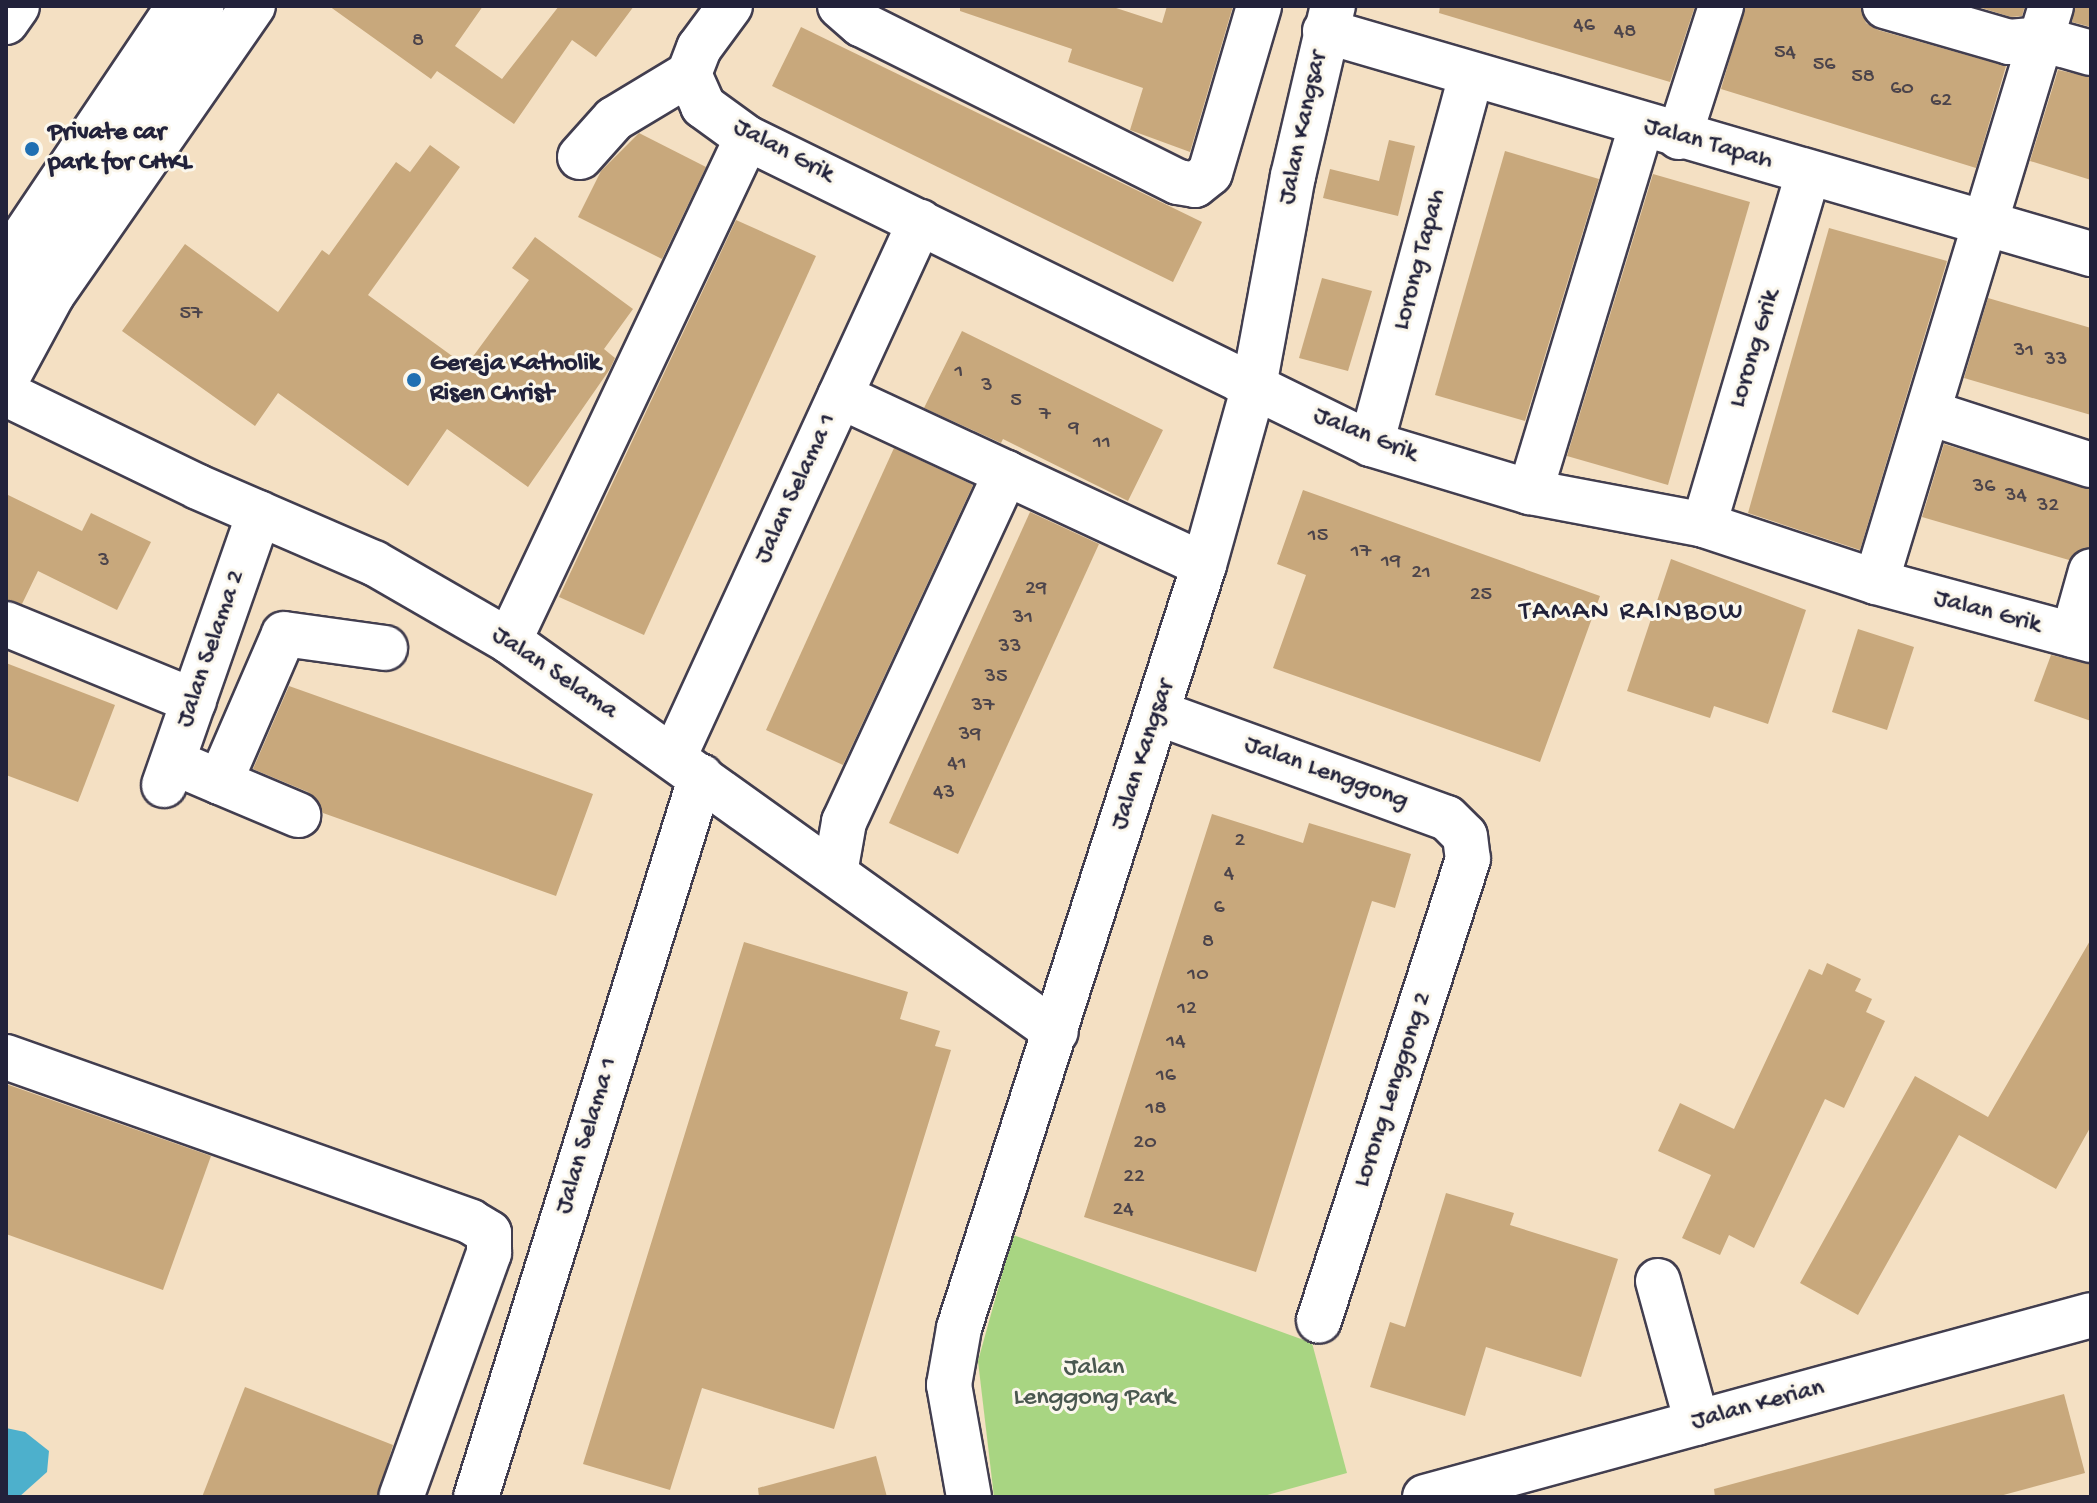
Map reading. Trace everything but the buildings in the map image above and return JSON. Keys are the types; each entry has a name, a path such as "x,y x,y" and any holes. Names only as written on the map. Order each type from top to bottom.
{"main road":[{"path":"6,22 17,6"},
{"path":"6,263 179,6"},
{"path":"6,312 202,6"},
{"path":"6,380 52,295 253,6"},
{"path":"580,157 614,119 692,84 699,48 730,6"},
{"path":"840,6 861,24 1178,182 1195,185 1210,173 1259,6"},
{"path":"1530,492 1660,132 1721,6"},
{"path":"1885,6 2009,42 2046,22"},
{"name":"Jalan Tapah","path":"1329,19 1471,76 2091,254"},
{"name":"Jalan Kangsar","path":"969,1497 949,1385 954,1356 1204,565 1254,386 1329,19"},
{"path":"2046,22 2091,53"},
{"path":"1876,582 1930,413 2046,22"},
{"name":"Lorong Tapah","path":"1371,444 1471,76"},
{"name":"Jalan Grik","path":"692,84 747,138 1371,444 1530,492 1704,525 1876,582 2082,637"},
{"path":"509,641 747,138"},
{"name":"Lorong Grik","path":"1704,525 1808,174"},
{"name":"Jalan Selama 1","path":"476,1497 687,766 840,396 920,222"},
{"name":"Jalan Selama","path":"6,394 259,513 374,563 509,641 1056,1032"},
{"path":"840,396 1204,565"},
{"path":"1930,413 2091,465"},
{"path":"835,873 844,822 1006,473"},
{"name":"Jalan Selama 2","path":"220,782 168,774 259,513"},
{"path":"2082,637 2091,571"},
{"path":"6,624 194,701"},
{"path":"298,815 220,782 284,634 385,648"},
{"name":"Jalan Lenggong","path":"1158,713 1447,818 1465,836 1468,859"},
{"name":"Lorong Lenggong 2","path":"1319,1321 1468,859"},
{"path":"6,1057 471,1222 489,1233 489,1253 401,1497"},
{"path":"1658,1281 1697,1423"},
{"name":"Jalan Kerian","path":"1425,1497 2091,1315"}],"green space":[{"name":"Jalan Lenggong Park","path":"1013,1235 1312,1343 1347,1473 1260,1497 994,1497 978,1361"}],"water":[{"path":"6,1428 25,1432 49,1451 47,1472 19,1497 6,1497"}],"place":[{"name":"Private car park for CHKL","path":"32,149"},
{"name":"Gereja Katholik Risen Christ","path":"414,380"}],"district":[{"name":"TAMAN RAINBOW","path":"1632,613"}]}
